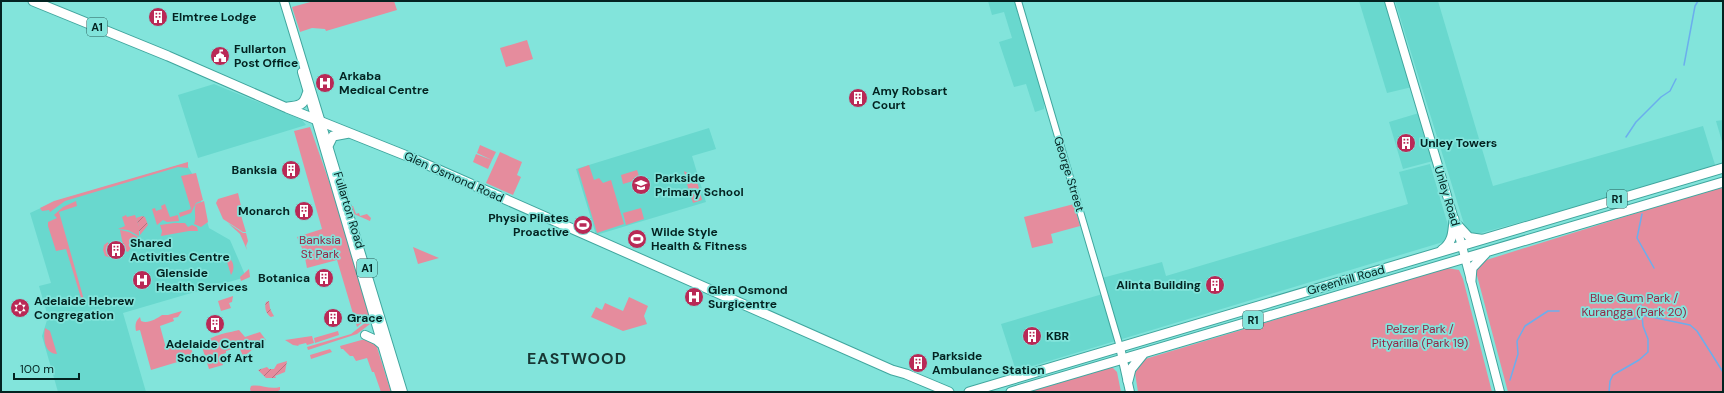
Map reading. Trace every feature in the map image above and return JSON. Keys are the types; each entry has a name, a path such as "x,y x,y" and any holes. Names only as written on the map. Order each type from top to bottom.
{"highway":[{"name":"Glen Osmond Road","path":"33,1 168,56 287,108 417,160 892,370 906,374 949,392"},
{"path":"287,108 299,106 303,103 307,94"},
{"path":"329,144 333,136 349,132"},
{"name":"Greenhill Road","path":"969,392 1120,346 1723,169"},
{"name":"Greenhill Road","path":"1011,392 1488,250 1676,196 1722,180"},
{"path":"1665,185 1662,194 1674,194 1676,196"},
{"path":"1438,253 1450,242 1454,219"},
{"path":"1510,231 1512,236 1532,232 1545,234"},
{"path":"1471,280 1472,268 1488,250"},
{"path":"1419,258 1430,264 1429,268"},
{"path":"1337,283 1336,290 1346,292"},
{"path":"1317,288 1326,293 1326,299"},
{"path":"1254,307 1253,314 1258,319"},
{"path":"1154,336 1155,342 1160,348"},
{"path":"1128,381 1131,369 1145,352"},
{"path":"1064,364 1068,375"},
{"name":"Glen Osmond Road","path":"892,370 904,379 934,392"}],"main road":[{"name":"Fullarton Road","path":"284,1 396,392"},
{"name":"Unley Road","path":"1389,1 1462,246 1500,392"},
{"name":"Fullarton Road","path":"293,29 307,94 329,144 404,392"},
{"path":"1454,219 1469,237 1483,239"},
{"path":"365,335 376,340 382,345"},
{"path":"1120,346 1130,392"}],"street":[{"name":"George Street","path":"1018,1 1120,346"}],"shaded area":[{"path":"988,1 1014,1 1044,98 1044,109 1035,112 1026,84 1014,87 999,42 1012,38 1004,12 992,15"},
{"path":"1359,1 1386,1 1412,87 1387,93"},
{"path":"1395,1 1438,1 1493,186 1703,126 1716,168 1474,235 1467,231 1464,224"},
{"path":"214,84 302,120 306,125 198,158 178,95"},
{"path":"1419,113 1433,161 1403,169 1389,122"},
{"path":"1723,120 1723,145 1716,121"},
{"name":"Parkside Primary School","path":"709,128 716,149 692,156 706,202 596,235 576,169"},
{"name":"Glenside Health Services","path":"186,163 194,177 209,228 230,240 246,277 123,313 146,392 58,392 42,336 48,317 39,286 51,283 30,213 56,201"},
{"path":"1430,164 1450,232 1443,242 1016,371 1001,324 1106,293 1102,278 1162,262 1166,276 1408,204 1399,172"}],"green space":[{"path":"314,1 394,1 397,10 326,31 325,29 312,28 300,32 292,7"},
{"path":"527,40 533,59 506,67 500,48"},
{"name":"Banksia St Park","path":"310,127 340,213 372,319 364,321 357,327 337,260 307,268 304,253 297,237 322,229 294,131"},
{"path":"480,145 496,152 492,160 477,153"},
{"path":"500,152 522,162 517,175 521,177 513,195 486,183"},
{"path":"476,154 492,160 488,169 473,162"},
{"path":"188,162 188,168 178,167 65,201 50,212 49,210 42,211 40,208 54,201"},
{"path":"589,165 594,180 599,178 603,183 611,180 624,224 597,233 578,169"},
{"path":"637,170 640,179 623,184 621,175"},
{"path":"684,171 698,179 687,183"},
{"path":"196,173 203,200 196,203 191,213 180,217 179,213 191,209 181,176"},
{"path":"697,181 702,200 693,203 687,184"},
{"name":"Blue Gum Park / Kurangga (Park 20)","path":"1723,186 1723,392 1508,392 1475,268 1480,262"},
{"path":"238,193 242,210 240,212 246,232 243,232 223,219 216,203 218,199"},
{"path":"76,201 77,206 59,212 84,300 82,301 66,249 56,251 48,226 48,222 57,218 54,215 63,207"},
{"path":"204,201 208,222 201,227 194,224 195,209 196,204"},
{"path":"165,204 170,217 178,215 179,221 167,222 163,220 157,225 152,209 155,208 156,211 162,209 161,206"},
{"path":"1074,204 1080,226 1051,234 1053,243 1032,248 1024,217"},
{"path":"352,206 356,214 359,213 360,216 367,214 371,218 370,221 354,214"},
{"path":"641,208 644,219 626,225 623,213"},
{"path":"126,215 127,217 135,215 139,226 139,236 128,230 118,229 125,226 122,217"},
{"path":"142,216 145,217 148,225 140,235 140,231 137,231 139,226 136,218"},
{"path":"185,223 188,227 192,225 197,227 198,231 189,231 161,236 162,231 160,225"},
{"path":"228,223 243,233 246,233 248,241 246,246 247,250 240,234"},
{"path":"120,230 129,232 138,237 128,252 124,250"},
{"path":"108,242 112,258 105,256 103,250 104,245"},
{"path":"413,247 439,258 418,264"},
{"path":"225,255 232,261 233,264 233,272 231,275"},
{"name":"Pelzer Park / Pityarilla (Park 19)","path":"1447,268 1459,270 1463,279 1492,392 1138,392 1135,373 1145,359"},
{"path":"249,269 250,277 241,281 240,277"},
{"path":"233,296 232,302 229,303 231,308 221,311 218,301"},
{"path":"629,297 648,306 644,316 647,324 623,331 591,317 596,307 602,310 605,303 623,311"},
{"path":"269,301 270,309 274,316 271,317 265,308 266,302"},
{"path":"182,311 178,317 173,318 174,321 160,326 166,348 186,343 190,345 194,357 151,370 140,330 136,331 137,320 140,317 141,321 149,321 162,315"},
{"path":"365,323 370,324 357,334 308,350 307,347 351,334"},
{"path":"45,328 50,331 57,354 49,351 45,345"},
{"path":"239,330 245,337 260,332 266,340 243,356 239,347 226,351 226,353 220,355 223,365 209,369 202,347 205,343 218,335"},
{"path":"338,331 339,335 315,343 314,338"},
{"path":"312,336 314,343 307,345 306,343 298,345 299,346 293,345 285,340"},
{"path":"365,339 375,341 391,392 381,392 367,358 356,361 353,356 350,356 343,349 341,349 340,346"},
{"path":"330,349 332,352 311,359 310,355"},
{"path":"287,361 285,372 275,376 276,378 266,378 258,370 267,367 269,369 274,369 277,364"},
{"path":"1112,367 1117,372 1121,392 1029,392"},
{"path":"251,386 272,388 280,387 280,390 276,392 251,392"}],"waterway":[{"path":"1684,65 1695,6 1698,1"},
{"path":"1626,137 1636,122 1661,97 1670,91 1676,79"},
{"path":"1642,214 1637,238 1654,268"},
{"path":"1609,392 1610,381 1613,375 1639,360 1648,352 1648,339 1643,326 1641,305"},
{"path":"1510,380 1518,354 1517,341 1525,326 1548,311 1559,311"},
{"path":"1613,316 1626,320 1642,315 1690,325 1697,331 1723,372"}],"place":[{"name":"Elmtree Lodge","path":"158,17"},
{"name":"Fullarton Post Office","path":"220,56"},
{"name":"Arkaba Medical Centre","path":"325,83"},
{"name":"Amy Robsart Court","path":"858,98"},
{"name":"Unley Towers","path":"1406,143"},
{"name":"Banksia","path":"291,170"},
{"name":"Parkside Primary School","path":"641,185"},
{"name":"Monarch","path":"304,211"},
{"name":"Physio Pilates Proactive","path":"583,225"},
{"name":"Wilde Style Health & Fitness","path":"637,239"},
{"name":"Shared Activities Centre","path":"116,250"},
{"name":"Botanica","path":"324,278"},
{"name":"Glenside Health Services","path":"142,280"},
{"name":"Alinta Building","path":"1215,285"},
{"name":"Glen Osmond Surgicentre","path":"694,297"},
{"name":"Adelaide Hebrew Congregation","path":"20,308"},
{"name":"Grace","path":"333,318"},
{"name":"Adelaide Central School of Art","path":"215,324"},
{"name":"KBR","path":"1032,336"},
{"name":"Parkside Ambulance Station","path":"918,363"}],"district":[{"name":"EASTWOOD","path":"577,358"}]}
